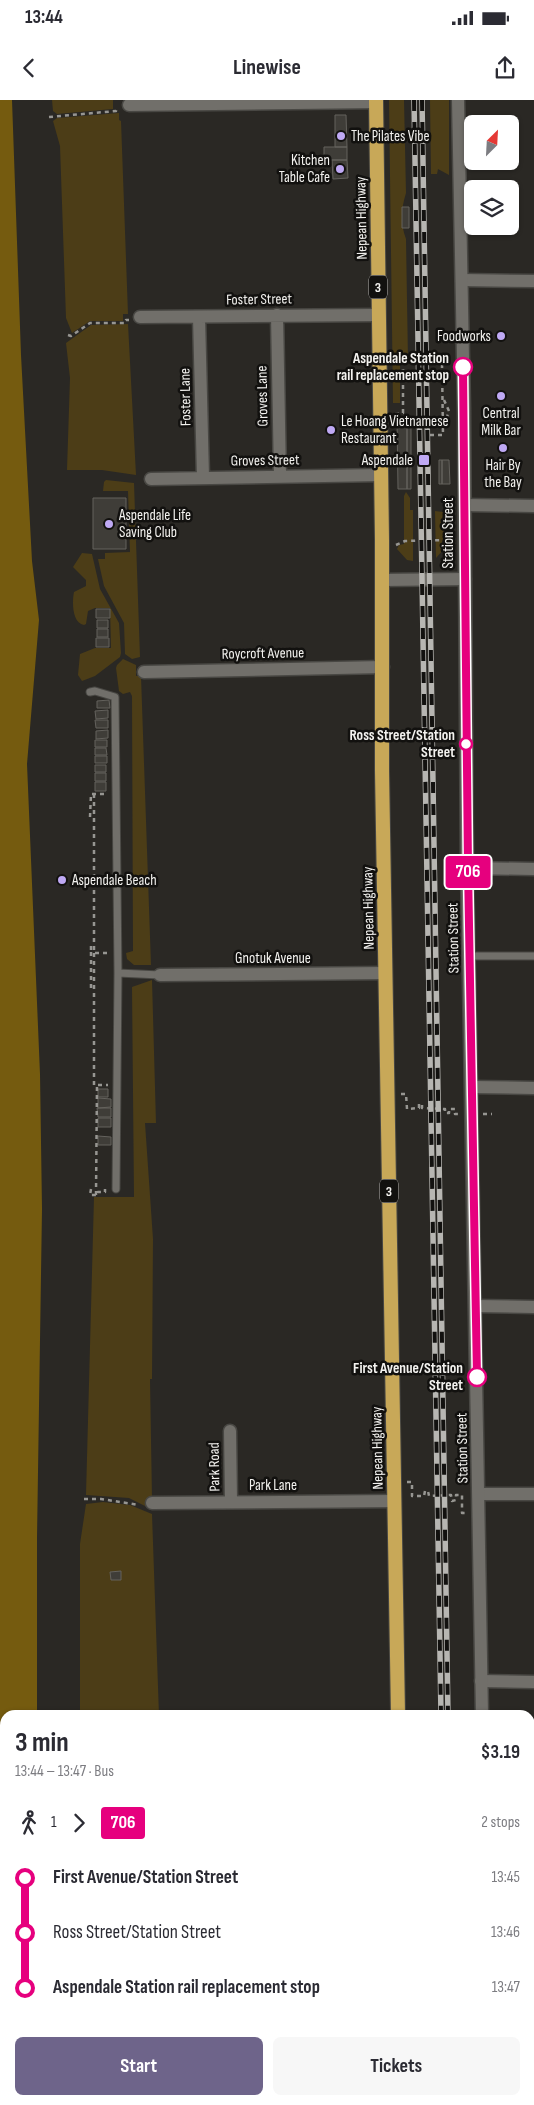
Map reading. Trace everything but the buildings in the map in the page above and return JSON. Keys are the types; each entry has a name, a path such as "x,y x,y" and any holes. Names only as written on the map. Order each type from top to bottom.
{"highway":[{"name":"Nepean Highway","path":"376,101 383,668 382,771 398,1710"}],"street":[{"name":"Station Street","path":"458,100 465,505 469,956 482,1710"},
{"path":"129,105 376,101"},
{"path":"462,280 534,281"},
{"name":"Groves Lane","path":"277,315 280,476"},
{"name":"Foster Street","path":"135,318 378,315"},
{"name":"Foster Lane","path":"199,317 203,477"},
{"name":"Groves Street","path":"151,479 380,475"},
{"path":"465,505 534,506"},
{"path":"382,580 465,579"},
{"name":"Roycroft Avenue","path":"144,672 383,668"},
{"path":"468,868 534,869"},
{"name":"Gnotuk Avenue","path":"160,975 386,973"},
{"path":"472,1087 534,1088"},
{"path":"476,1306 534,1308"},
{"name":"Park Road","path":"230,1431 231,1501"},
{"path":"479,1494 534,1494"},
{"name":"Park Lane","path":"152,1503 394,1501"},
{"path":"482,1681 534,1682"}],"lane":[{"path":"90,692 95,691 115,696 118,973 116,1189"},
{"path":"469,956 534,956"},
{"path":"118,973 160,975"}],"path":[{"path":"49,117 116,111 116,103"},
{"path":"68,335 71,336 90,323 126,323 126,320 135,318"},
{"path":"395,414 403,413 403,364"},
{"path":"430,435 443,435 442,365"},
{"path":"443,399 449,410 443,428"},
{"path":"396,544 405,541 445,540 442,548"},
{"path":"90,817 91,794 115,793"},
{"path":"94,794 94,1085 116,1085"},
{"path":"91,946 93,952 91,988"},
{"path":"93,952 117,953"},
{"path":"96,1195 97,1085"},
{"path":"388,1094 406,1094 407,1108 419,1108 419,1104 422,1104 422,1108 445,1109 445,1113 449,1113 449,1109 455,1109 455,1114 492,1114"},
{"path":"91,1190 90,1195 98,1195 98,1192 105,1192 105,1189 116,1189"},
{"path":"373,1483 412,1482 412,1496 424,1496 425,1491 428,1491 429,1496 451,1495 452,1501 456,1500 456,1496 462,1496 462,1513 479,1512"},
{"path":"84,1499 101,1498 134,1503 151,1511 152,1503"}],"shaded area":[{"path":"0,100 12,100 21,355 32,561 39,620 27,764 40,1074 42,1209 37,1538 37,1710 0,1710"},
{"path":"52,100 113,100 113,109 57,114 53,111"},
{"path":"389,100 404,100 406,193 402,216 406,239 408,360 400,360 400,403 393,403"},
{"path":"430,100 449,100 449,175 438,169 437,174 431,174"},
{"path":"119,113 119,120 121,121 128,314 123,314 123,321 90,321 72,333 66,318 60,146 53,121 57,118"},
{"path":"128,324 136,475 102,470 67,470 70,378 66,343 91,325"},
{"path":"106,480 134,483 140,657 132,659 125,654 124,623 104,586 98,559 105,559 105,553 130,552 128,491 103,491"},
{"path":"406,492 410,498 410,510 413,510 413,561 407,560 397,549 399,545 404,544 404,496"},
{"path":"443,509 448,519 448,528 440,547 443,550 436,558 435,511 443,512"},
{"path":"82,553 92,554 100,589 119,623 121,653 120,657 95,676 82,681 78,675 80,654 95,648 111,648 110,608 95,608 88,611 86,624 84,625 75,616 73,606 74,592 86,586 86,580 73,567"},
{"path":"123,659 136,665 136,676 141,676 151,965 134,965 127,959 126,953 133,951 132,696 130,692 123,694 119,691 116,668"},
{"path":"152,980 156,1123 145,1123 153,1239 152,1379 150,1379 152,1499 149,1508 129,1498 86,1495 94,1197 134,1197 132,987"},
{"path":"103,1502 130,1505 152,1514 159,1710 80,1710 80,1544 86,1504"}],"railway":[{"path":"414,100 441,1710"},
{"path":"422,100 448,1710"}],"bus line":[{"name":"706","path":"463,367 468,868 477,1377"}],"place":[{"name":"The Pilates Vibe","path":"341,136"},
{"name":"Kitchen Table Cafe","path":"340,169"},
{"name":"Foodworks","path":"501,336"},
{"name":"Aspendale Station rail replacement stop","path":"463,367"},
{"name":"Central Milk Bar","path":"501,396"},
{"name":"Le Hoang Vietnamese Restaurant","path":"331,430"},
{"name":"Hair By the Bay","path":"503,448"},
{"name":"Aspendale","path":"424,460"},
{"name":"Aspendale Life Saving Club","path":"109,524"},
{"name":"Ross Street/Station Street","path":"466,744"},
{"name":"Aspendale Beach","path":"62,880"},
{"name":"First Avenue/Station Street","path":"477,1377"}]}
